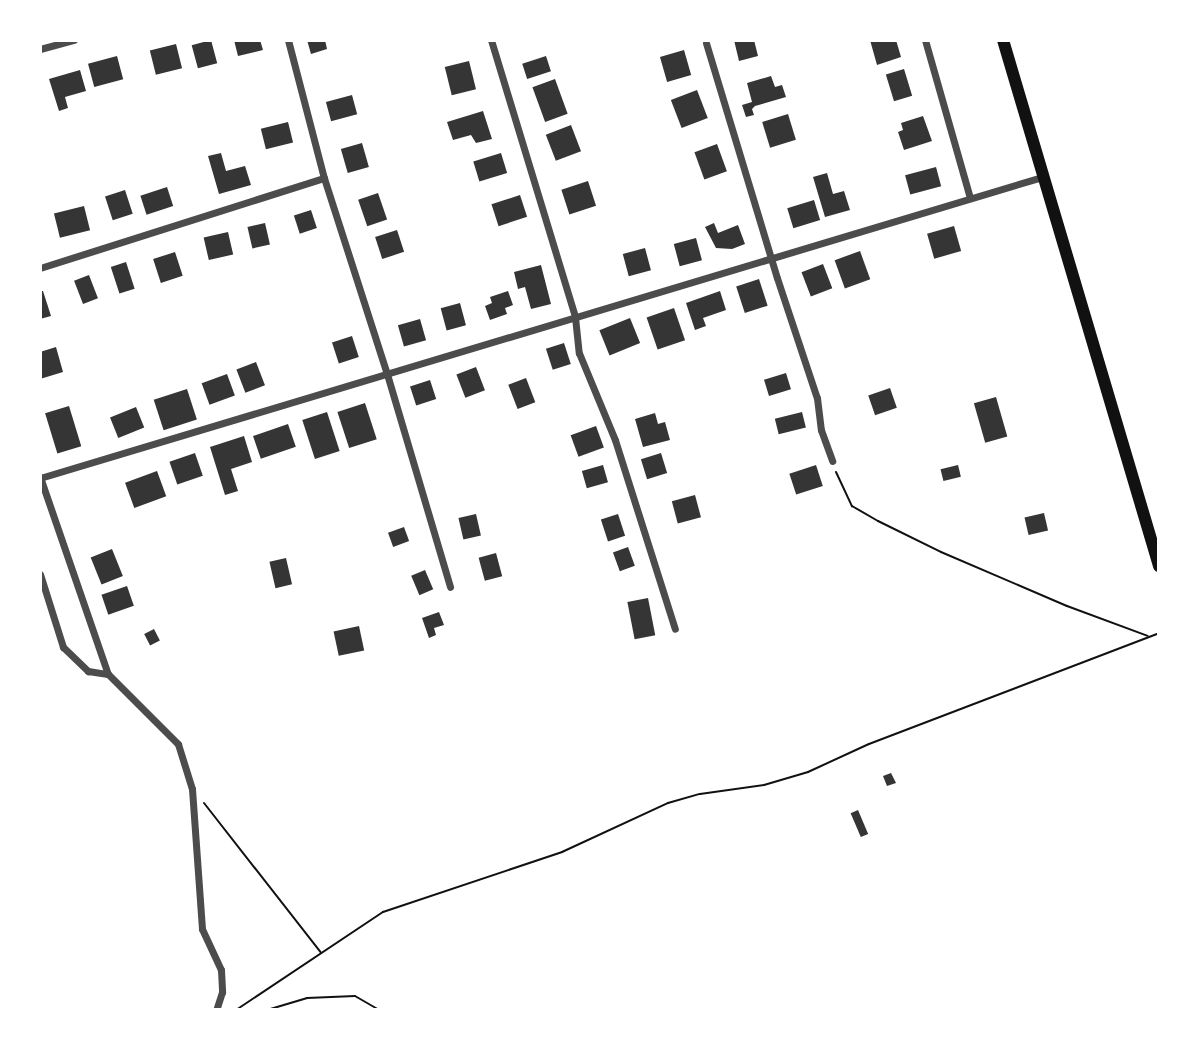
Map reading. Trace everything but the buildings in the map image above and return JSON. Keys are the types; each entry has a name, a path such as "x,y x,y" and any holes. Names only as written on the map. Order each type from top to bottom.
{"highway":[{"path":"1003,40 1159,566"}],"street":[{"path":"288,40 324,178 387,374 391,396 450,587"},
{"path":"491,40 575,317 579,353 615,440 675,629"},
{"path":"925,40 970,198"},
{"path":"40,49 69,41"},
{"path":"706,43 817,398 821,430 832,461"},
{"path":"216,1010 222,992 221,971 202,929 192,789 178,744 108,674 40,478 1042,177"},
{"path":"40,268 324,178"},
{"path":"40,573 63,647 88,671 108,674"}],"path":[{"path":"832,461 843,493 852,506 878,521 941,552 1067,606 1149,636"},
{"path":"236,1010 383,912 562,852 668,803 700,794 764,785 808,772 869,744 1159,633"},
{"path":"192,789 321,953"},
{"path":"267,1010 307,998 355,996 379,1010"}]}
